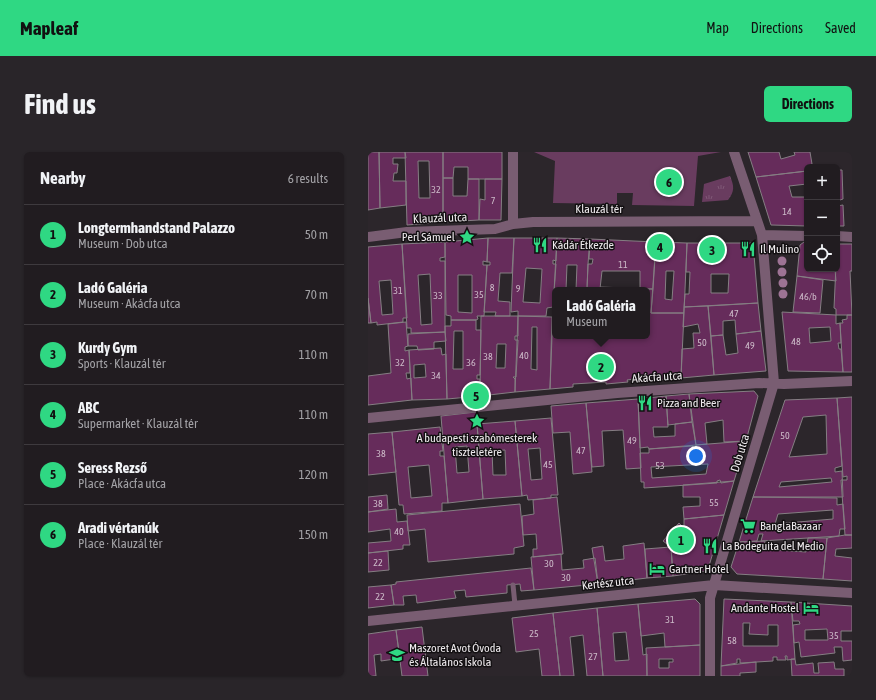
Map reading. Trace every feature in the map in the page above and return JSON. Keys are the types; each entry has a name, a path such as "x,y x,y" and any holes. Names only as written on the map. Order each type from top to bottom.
{"street":[{"path":"513,152 513,224"},
{"path":"734,152 762,235 804,236"},
{"name":"Klauzál tér","path":"513,224 533,222 757,221"},
{"name":"Klauzál utca","path":"368,237 408,232 495,229 513,224"},
{"name":"Dob utca","path":"710,676 710,598 774,383 762,235"},
{"path":"840,236 852,237"},
{"name":"Akácfa utca","path":"368,418 617,393 774,383 852,381"},
{"name":"Kertész utca","path":"368,621 714,585 852,592"}],"lane":[{"path":"513,585 515,605"}],"green space":[{"path":"534,152 721,152 698,156 694,206 632,205 633,193 617,193 617,204 553,203 555,161"},
{"path":"730,176 733,188 732,194 728,200 702,202 704,184"}],"building":[{"path":"368,152 379,152 380,208 368,210"},
{"path":"379,152 405,152 406,158 393,158 393,164 398,164 397,173 394,173 393,181 406,181 406,205 380,208"},
{"path":"405,152 443,152 443,222 407,225","holes":["418,161 429,161 430,198 419,198"]},
{"path":"443,152 502,152 502,179 468,179 468,167 454,167 453,178 443,178"},
{"path":"748,152 779,152 781,159 795,155 794,152 810,152 812,164 804,164 804,171 756,177"},
{"path":"840,170 842,170 843,199 840,200"},
{"path":"804,171 804,184 789,186 792,197 804,197 804,226 771,225 756,177"},
{"path":"443,178 453,178 453,196 467,196 468,179 479,179 479,220 443,222"},
{"path":"485,179 502,179 501,220 479,220 480,199 485,200"},
{"path":"843,205 844,226 840,226 840,206"},
{"path":"488,238 487,262 483,261 483,265 487,265 484,316 477,316 478,319 476,320 451,320 451,316 446,315 445,242","holes":["458,275 472,275 472,313 458,312"]},
{"path":"488,238 514,238 512,273 500,273 498,301 510,302 510,316 495,316 496,312 484,312 487,265 490,265 490,262 487,262"},
{"path":"514,238 557,238 556,261 553,260 553,264 556,264 554,287 552,287 552,307 547,308 546,316 518,316 518,311 511,312","holes":["526,268 542,269 540,303 523,302"]},
{"path":"557,238 590,239 587,287 576,287 577,265 567,265 566,287 554,287"},
{"path":"590,239 656,242 653,289 650,289 650,287 640,287 640,271 602,271 600,287 587,287 588,264 592,264 593,259 589,259"},
{"path":"445,242 445,257 440,258 440,261 445,261 445,332 411,333 411,328 407,328 402,244","holes":["430,274 432,324 421,325 418,275"]},
{"path":"656,242 687,243 684,313 651,313","holes":["666,271 674,271 672,300 665,299"]},
{"path":"804,242 804,272 835,272 836,281 797,276 800,245"},
{"path":"687,243 753,243 758,303 684,307 685,294 689,294 690,272 686,272","holes":["711,274 729,274 728,293 711,293"]},
{"path":"402,244 407,318 403,318 403,322 377,325 377,322 371,323 368,298 368,247","holes":["391,280 393,314 382,315 379,281"]},
{"path":"840,244 852,244 852,271 850,271 852,315 836,315 836,309 834,308 836,272 840,272"},
{"path":"797,276 823,280 820,313 793,312"},
{"path":"650,289 653,289 651,313 684,313 681,378 659,380 659,376 627,380 628,382 573,384 573,387 550,389 552,336 552,339 650,339"},
{"path":"368,298 371,323 368,323"},
{"path":"758,303 761,331 736,334 735,320 723,321 723,335 711,336 708,306"},
{"path":"708,306 714,375 681,378 682,349 694,348 693,333 700,333 698,324 683,327 684,307"},
{"path":"782,312 836,315 836,324 840,323 841,343 838,343 839,349 841,349 843,372 788,371","holes":["830,327 831,341 810,343 809,328"]},
{"path":"847,315 852,315 852,372 843,372 840,323 843,323 842,320 847,319"},
{"path":"481,316 518,316 518,336 515,336 515,340 518,340 516,377 513,377 515,379 515,392 480,396","holes":["497,344 506,344 505,368 496,368"]},
{"path":"518,316 552,317 550,389 515,392","holes":["532,327 537,327 537,370 531,369"]},
{"path":"451,320 476,320 476,330 481,330 480,375 477,375 477,379 480,379 480,396 447,399 445,326 451,326","holes":["454,331 463,331 463,369 453,369"]},
{"path":"406,322 408,346 405,347 405,351 409,350 410,373 406,373 407,379 411,378 412,400 368,405 368,376 391,373 388,324"},
{"path":"761,331 766,371 714,375 711,336 723,335 726,355 738,353 736,334"},
{"path":"445,332 446,341 434,342 434,349 418,350 417,346 408,346 408,334"},
{"path":"441,348 442,355 446,354 447,399 412,400 409,350","holes":["425,364 426,377 414,378 414,365"]},
{"path":"754,391 758,396 746,441 724,442 723,420 705,423 707,444 696,445 689,394"},
{"path":"689,394 692,422 668,425 666,396"},
{"path":"666,396 668,427 653,427 654,437 675,436 675,424 692,422 696,445 649,449 648,447 640,448 638,399"},
{"path":"852,397 852,535 845,535 841,480 847,480 847,476 843,477 837,398"},
{"path":"837,398 842,466 835,468 835,472 842,471 843,497 753,497 785,400","holes":["826,415 827,454 789,457 803,417","831,478 832,482 779,487 781,482"]},
{"path":"638,399 641,468 626,469 623,430 602,431 604,466 592,467 586,403"},
{"path":"586,403 592,472 573,474 570,432 553,433 551,406"},
{"path":"476,412 483,499 448,503 441,416","holes":["467,446 469,472 457,473 455,447"]},
{"path":"551,418 558,495 551,495 551,498 528,500 527,495 522,496 515,421","holes":["540,448 542,479 531,480 528,449"]},
{"path":"515,421 522,496 483,499 477,424","holes":["505,450 506,475 493,475 492,451"]},
{"path":"440,427 443,451 440,451 440,456 444,456 448,503 442,503 442,511 404,514 403,505 399,505 392,432","holes":["429,465 432,496 411,498 408,467"]},
{"path":"392,432 396,472 368,475 368,434"},
{"path":"746,441 734,481 721,483 720,480 717,481 717,483 644,488 644,482 641,482 640,453 649,453 649,449 693,446 693,449 695,449 696,445","holes":["708,464 706,474 652,478 651,467"]},
{"path":"734,481 724,515 684,519 683,507 700,506 700,497 683,497 683,485"},
{"path":"387,495 388,509 368,512 368,497"},
{"path":"557,497 563,554 533,557 533,549 537,549 536,534 523,535 522,516 534,514 533,500"},
{"path":"753,497 837,498 837,505 843,504 845,529 840,529 839,536 761,541 763,534 759,534 757,541 739,542","holes":["833,510 833,519 775,524 778,514"]},
{"path":"520,504 524,546 514,548 514,554 428,562 425,529 408,531 407,515"},
{"path":"396,509 397,522 407,521 410,545 403,545 403,549 368,553 368,543 391,541 390,529 368,532 368,512"},
{"path":"724,515 709,566 706,571 673,576 671,547 663,541 679,523 684,528 684,519"},
{"path":"852,535 852,548 836,549 835,556 852,558 852,581 823,579 827,538"},
{"path":"808,538 827,538 823,579 737,574 731,567 739,542 765,541 764,549 806,552"},
{"path":"644,543 647,578 598,584 592,548 603,546 605,561 624,559 623,546"},
{"path":"671,547 673,576 647,578 645,549"},
{"path":"388,551 389,570 368,572 368,553"},
{"path":"561,554 562,570 584,568 583,560 595,558 598,584 534,590 531,557"},
{"path":"531,568 534,590 521,591 520,584 507,585 507,593 466,597 465,590 454,591 456,598 417,603 416,595 403,596 404,605 394,605 391,585 396,584 396,582"},
{"path":"391,585 394,605 368,608 368,587"},
{"path":"695,599 700,604 700,645 665,647 664,633 641,636 638,604"},
{"path":"724,599 791,602 795,659 787,660 787,656 785,656 786,660 777,660 777,657 773,657 773,661 740,663 740,659 737,659 737,663 721,666","holes":["743,623 750,623 749,634 768,635 768,625 778,625 778,646 743,646"]},
{"path":"791,602 852,606 852,631 841,631 841,641 852,641 852,660 843,661 842,647 834,647 835,653 801,657 799,642 794,643 793,625 800,624 799,621 793,621","holes":["827,629 828,640 805,640 805,630"]},
{"path":"638,604 643,655 647,654 647,676 603,676 597,608","holes":["626,632 629,660 615,661 613,633"]},
{"path":"597,608 603,676 587,676 583,635 570,637 574,676 560,676 553,613"},
{"path":"553,613 560,676 542,676 539,649 516,652 512,618"},
{"path":"422,627 428,676 402,676 396,630"},
{"path":"396,630 399,652 394,653 395,659 381,661 381,654 374,655 376,676 368,676 368,634"},
{"path":"700,645 700,676 647,676 646,648","holes":["659,659 673,659 673,662 669,662 669,668 659,668"]},
{"path":"791,659 795,659 796,665 813,663 814,673 819,673 818,663 834,662 835,669 844,669 844,676 792,676"},
{"path":"756,662 756,672 740,673 740,676 721,676 721,666"}],"place":[{"name":"Aradi vértanúk","path":"669,182"},
{"name":"Perl Sámuel","path":"467,237"},
{"name":"Kádár Étkezde","path":"540,245"},
{"name":"ABC","path":"660,247"},
{"name":"Il Mulino","path":"748,249"},
{"name":"Kurdy Gym","path":"712,250"},
{"name":"Ladó Galéria","path":"601,367"},
{"name":"Seress Rezső","path":"476,396"},
{"name":"Pizza and Beer","path":"645,403"},
{"name":"A budapesti szabómesterek tiszteletére","path":"477,421"},
{"name":"BanglaBazaar","path":"748,526"},
{"name":"Longtermhandstand Palazzo","path":"681,540"},
{"name":"La Bodeguita del Medio","path":"710,546"},
{"name":"Gartner Hotel","path":"657,569"},
{"name":"Andante Hostel","path":"811,608"},
{"name":"Maszoret Avot Óvoda és Általános Iskola","path":"397,655"}]}
